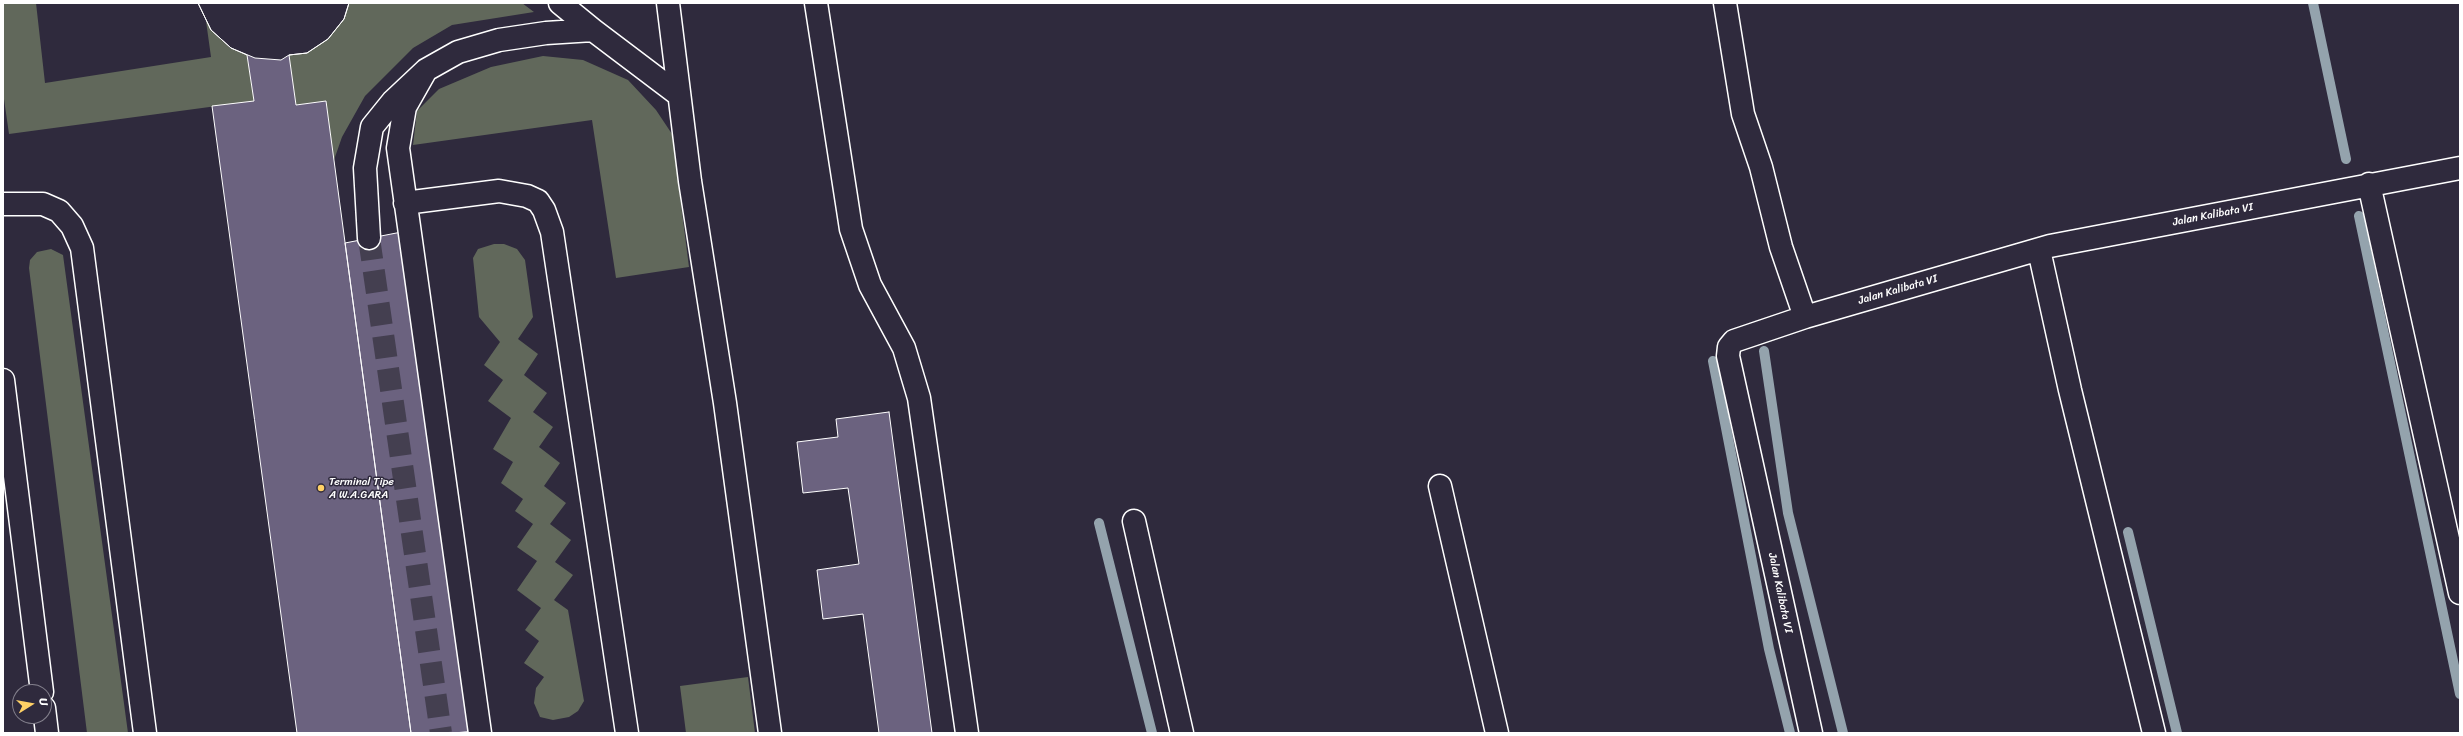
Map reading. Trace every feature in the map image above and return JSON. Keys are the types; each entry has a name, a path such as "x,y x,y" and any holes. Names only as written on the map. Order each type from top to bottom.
{"street":[{"path":"560,3 679,95"},
{"path":"668,3 690,181 725,403 770,733"},
{"path":"816,3 851,229 870,285 904,348 919,398 967,733"},
{"path":"1725,3 1743,114 1761,167 1786,264 1804,317"},
{"path":"369,238 365,168 372,127 393,101 426,70 458,52 498,40 546,33 593,30"},
{"path":"426,70 405,107 398,148 480,733"},
{"name":"Jalan Kalibata VI","path":"1811,733 1728,356 1729,347 1740,338 1804,317 2039,250 2369,184 2460,168"},
{"path":"2369,184 2460,594"},
{"path":"405,203 499,190 527,196 538,201 544,210 552,232 627,733"},
{"path":"3,204 17,202 44,204 59,211 72,226 82,248 145,733"},
{"path":"2039,250 2072,397 2154,733"},
{"path":"3,380 41,684"},
{"path":"1440,486 1497,733"},
{"path":"1134,521 1182,733"}],"green space":[{"path":"3,3 36,3 45,83 211,57 206,21 211,30 230,48 247,55 254,101 9,134 3,92"},
{"path":"349,3 522,3 534,12 452,25 413,48 365,96 342,137 334,160 326,101 296,105 289,55 307,53 328,39 344,19"},
{"path":"543,56 583,60 628,80 656,110 672,134 689,267 616,278 592,120 413,145 417,111 439,89 491,67"},
{"path":"494,244 504,244 517,249 525,260 533,317 518,339 538,354 524,375 547,393 533,412 553,427 539,447 560,463 544,486 566,503 550,524 571,540 555,562 573,575 554,600 568,610 584,701 578,711 569,717 553,720 540,717 534,703 536,688 544,677 524,663 539,641 525,630 541,608 517,590 537,561 517,547 533,524 515,511 523,499 501,483 513,462 493,449 511,418 488,401 503,380 484,365 500,342 479,317 473,258 478,249"},
{"path":"51,249 63,255 128,733 87,733 29,268 30,260 37,252"},
{"path":"748,677 755,733 686,733 680,686"}],"building":[{"path":"198,3 349,3 344,19 328,39 307,53 289,55 281,60 255,58 231,48 211,30"},
{"name":"Terminal Tipe A W.A.GARA","path":"198,3 349,3 344,19 328,39 307,53 289,55 296,105 326,101 411,733 297,733 212,106 254,101 247,55 231,48 211,30"},
{"path":"417,229 485,730 454,733 411,733 345,243"},
{"path":"889,412 932,733 879,733 863,614 823,619 817,570 859,564 848,488 803,493 797,442 838,437 836,419"}],"waterway":[{"path":"2313,3 2346,159"},
{"path":"2359,216 2460,694"},
{"path":"1764,351 1788,513 1843,733"},
{"path":"1713,361 1769,649 1790,733"},
{"path":"1099,523 1152,733"},
{"path":"2128,532 2177,733"}],"tunnel":[{"path":"369,238 441,733"}],"place":[{"name":"Terminal Tipe A W.A.GARA","path":"321,488"}]}
